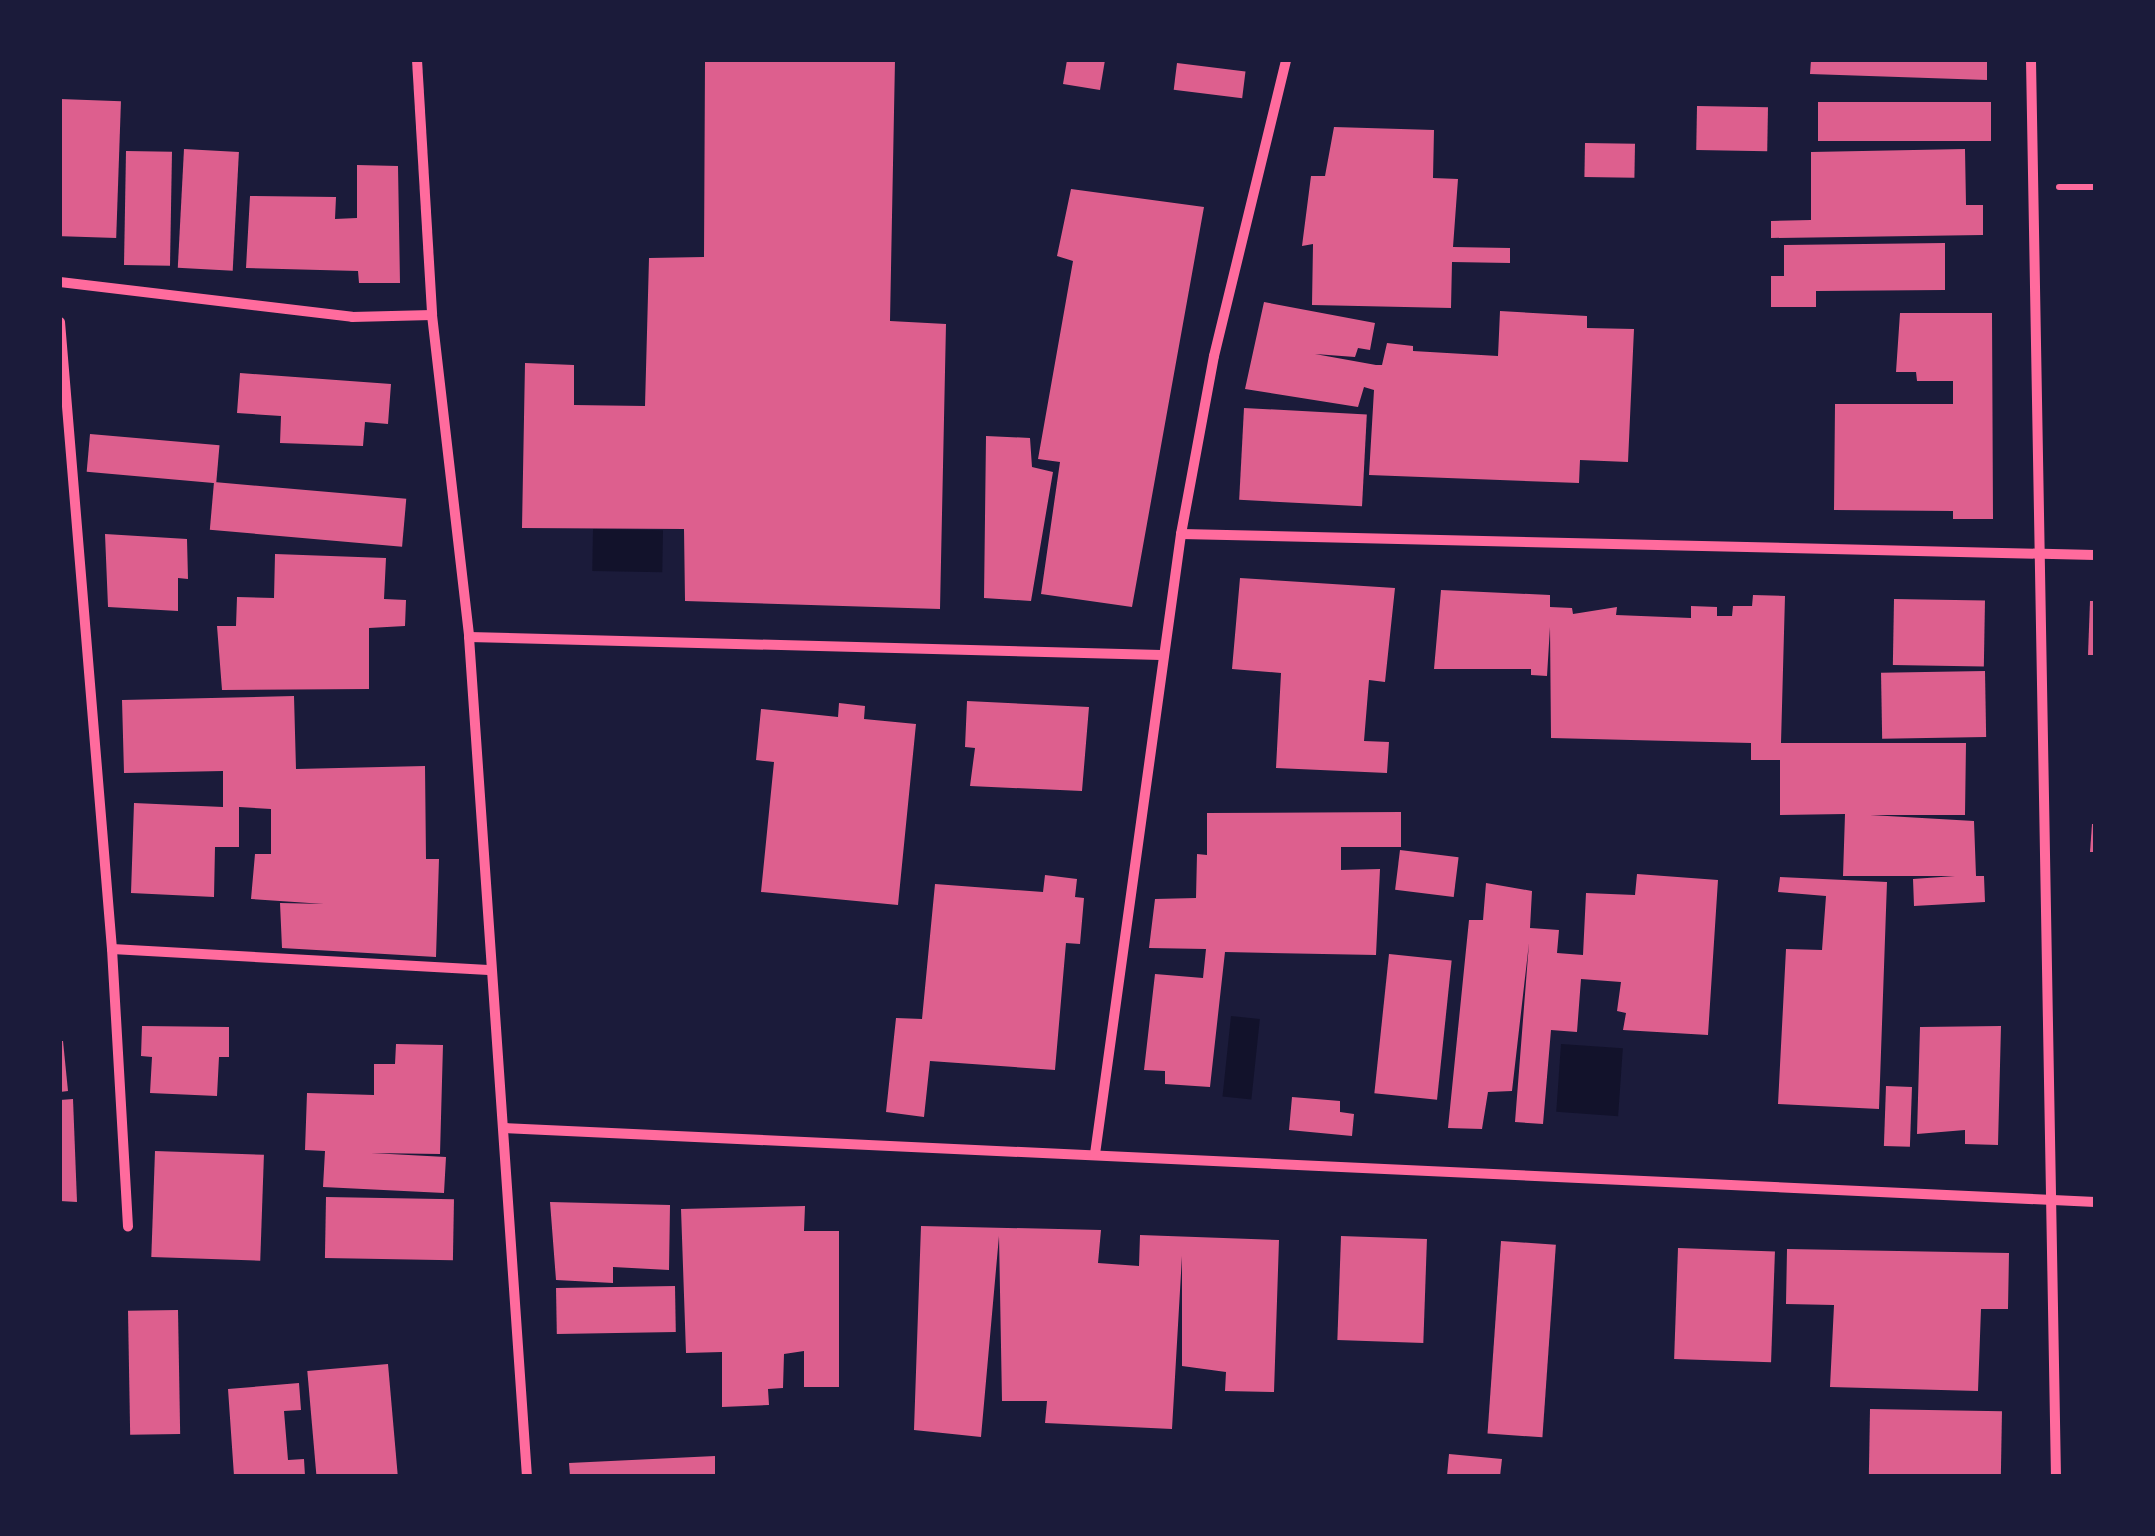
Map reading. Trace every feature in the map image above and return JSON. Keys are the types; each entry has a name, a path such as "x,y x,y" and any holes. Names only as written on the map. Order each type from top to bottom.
{"street":[{"path":"417,60 432,315 469,637 488,970 503,1128 526,1476"},
{"path":"1095,1154 1180,534 1214,356 1286,60"},
{"path":"2031,60 2056,1476"},
{"path":"60,282 352,317 432,315"},
{"path":"60,322 112,949 128,1227"},
{"path":"1180,534 2095,555"},
{"path":"469,637 1161,655"},
{"path":"112,949 488,970"},
{"path":"503,1128 2095,1202"}],"shaded area":[{"path":"593,529 663,530 662,572 592,571"},
{"path":"1231,1016 1260,1019 1251,1100 1223,1097"},
{"path":"1561,1044 1623,1048 1618,1116 1556,1112"}],"building":[{"path":"705,60 895,60 890,321 946,324 940,609 685,601 684,529 522,528 525,363 574,365 574,405 645,406 649,258 704,257"},
{"path":"1067,60 1105,60 1100,90 1063,84"},
{"path":"1811,60 1987,60 1987,80 1810,74"},
{"path":"1177,63 1245,71 1242,98 1174,90"},
{"path":"60,99 121,101 116,238 60,236"},
{"path":"1818,102 1991,102 1991,141 1818,141"},
{"path":"1697,106 1768,107 1767,151 1696,150"},
{"path":"1334,127 1434,130 1433,178 1458,179 1453,247 1510,248 1510,263 1452,262 1451,308 1312,305 1313,244 1302,246 1311,176 1325,176"},
{"path":"1585,143 1635,144 1634,178 1584,177"},
{"path":"184,149 239,152 233,271 178,268"},
{"path":"1965,149 1966,205 1983,205 1983,235 1771,238 1771,221 1811,220 1811,152"},
{"path":"126,151 172,152 170,266 124,265"},
{"path":"357,165 398,166 400,283 359,283 358,271 246,268 250,196 336,197 335,219 357,218"},
{"path":"1071,189 1204,207 1132,607 1041,594 1060,462 1038,459 1073,261 1057,256"},
{"path":"1945,243 1945,290 1816,291 1816,307 1771,307 1771,276 1784,276 1784,245"},
{"path":"1264,302 1375,323 1370,350 1358,348 1355,357 1315,354 1376,365 1382,365 1387,343 1413,346 1413,351 1498,356 1500,311 1587,316 1587,328 1634,329 1628,462 1580,460 1579,483 1369,475 1374,390 1364,387 1358,407 1245,389"},
{"path":"1900,313 1992,313 1993,519 1953,519 1953,511 1834,510 1835,404 1953,404 1953,381 1917,381 1916,372 1896,372"},
{"path":"240,373 391,384 388,424 365,422 363,446 280,443 281,416 237,413"},
{"path":"1244,408 1367,414 1362,506 1239,500"},
{"path":"90,434 220,445 216,483 87,472"},
{"path":"986,436 1030,438 1032,467 1053,472 1031,601 984,598"},
{"path":"214,482 406,499 402,547 210,530"},
{"path":"105,534 187,539 188,579 178,578 178,611 108,607"},
{"path":"275,554 386,558 384,599 406,600 405,626 369,628 369,689 222,690 217,626 236,626 237,597 274,598"},
{"path":"1240,578 1395,588 1385,682 1369,680 1364,741 1389,742 1387,773 1276,768 1281,673 1232,669"},
{"path":"1441,590 1550,595 1550,607 1572,608 1573,614 1617,607 1616,615 1691,618 1691,606 1717,607 1717,616 1732,616 1733,606 1752,606 1753,595 1785,596 1781,743 1966,743 1965,815 1870,815 1974,821 1976,876 1984,876 1985,902 1914,906 1913,879 1955,876 1843,876 1845,814 1780,815 1780,760 1751,760 1751,743 1551,738 1550,627 1547,676 1531,675 1531,669 1434,669"},
{"path":"1894,599 1985,601 1984,667 1893,665"},
{"path":"2090,601 2095,601 2095,655 2088,655"},
{"path":"1985,671 1986,737 1882,739 1881,673"},
{"path":"294,696 296,769 425,766 426,859 439,859 436,957 282,948 280,903 324,904 251,899 255,854 271,854 271,809 239,807 239,847 215,847 214,897 131,893 134,803 223,807 223,771 124,773 122,700"},
{"path":"967,701 1089,707 1082,791 970,786 975,748 965,747"},
{"path":"839,703 865,706 864,719 916,724 898,905 761,892 774,762 756,760 761,709 838,717"},
{"path":"1401,812 1401,847 1341,847 1341,870 1380,869 1376,955 1225,952 1210,1087 1165,1084 1165,1071 1144,1070 1155,974 1203,978 1206,949 1149,948 1155,899 1196,898 1197,854 1207,855 1207,813"},
{"path":"2095,824 2095,852 2090,852"},
{"path":"1400,850 1459,857 1454,897 1395,890"},
{"path":"1637,874 1718,880 1708,1035 1623,1030 1626,1013 1617,1011 1621,982 1581,979 1577,1032 1551,1030 1543,1124 1515,1122 1529,943 1512,1091 1488,1092 1482,1129 1448,1128 1469,920 1483,920 1486,883 1532,891 1530,928 1559,930 1557,953 1583,955 1586,893 1635,895"},
{"path":"1045,875 1077,879 1075,897 1084,898 1080,944 1066,943 1055,1070 930,1061 924,1117 886,1112 896,1018 922,1019 935,884 1043,892"},
{"path":"1780,877 1887,882 1879,1109 1778,1104 1786,949 1822,950 1826,896 1778,892"},
{"path":"1389,954 1452,961 1437,1100 1374,1093"},
{"path":"142,1026 229,1027 229,1057 219,1057 217,1096 150,1093 152,1057 141,1056"},
{"path":"2001,1026 1998,1145 1965,1144 1965,1130 1917,1134 1920,1027"},
{"path":"60,1041 68,1091 60,1092"},
{"path":"396,1044 443,1045 440,1154 371,1153 446,1157 444,1193 323,1187 325,1151 305,1150 307,1093 374,1095 374,1064 395,1064"},
{"path":"1886,1086 1912,1087 1910,1147 1884,1146"},
{"path":"1292,1097 1340,1101 1340,1112 1354,1114 1352,1136 1289,1130"},
{"path":"73,1099 77,1202 60,1201 60,1100"},
{"path":"155,1151 264,1155 260,1261 151,1257"},
{"path":"326,1197 454,1199 453,1260 325,1258"},
{"path":"550,1202 670,1205 669,1270 613,1267 613,1283 556,1280"},
{"path":"805,1206 804,1231 839,1231 839,1387 804,1387 804,1351 784,1354 783,1388 768,1389 769,1405 722,1407 722,1352 686,1353 681,1209"},
{"path":"921,1226 1101,1230 1098,1263 1139,1266 1140,1235 1279,1240 1274,1392 1225,1391 1226,1372 1182,1366 1182,1256 1172,1429 1045,1423 1047,1401 1002,1401 999,1236 981,1437 914,1430"},
{"path":"1341,1236 1427,1239 1423,1343 1337,1340"},
{"path":"1501,1241 1556,1245 1542,1437 1488,1434"},
{"path":"1678,1248 1775,1251 1771,1362 1674,1359"},
{"path":"1787,1249 2009,1253 2008,1309 1981,1309 1978,1391 1830,1387 1834,1305 1786,1304"},
{"path":"675,1286 676,1332 557,1334 556,1288"},
{"path":"178,1310 180,1434 130,1435 128,1311"},
{"path":"388,1364 398,1476 316,1476 307,1371"},
{"path":"299,1383 301,1410 284,1411 288,1460 304,1459 305,1476 234,1476 228,1389"},
{"path":"1870,1409 2002,1411 2001,1476 1869,1476"},
{"path":"1449,1454 1502,1459 1500,1476 1447,1476"},
{"path":"715,1456 715,1476 570,1476 569,1463"}]}
